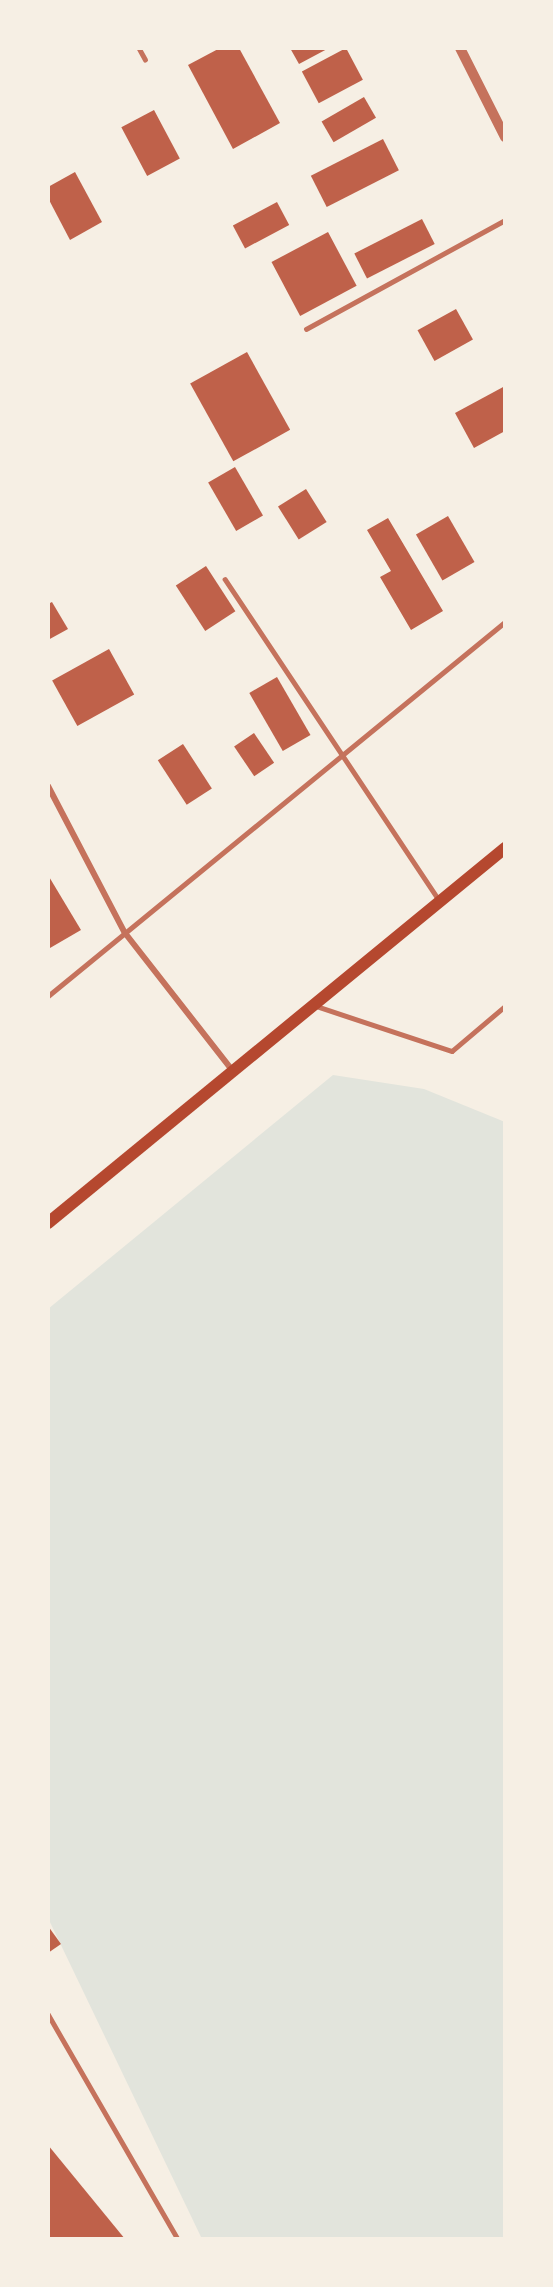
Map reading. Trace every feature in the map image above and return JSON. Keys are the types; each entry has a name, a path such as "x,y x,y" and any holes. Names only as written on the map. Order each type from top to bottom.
{"main road":[{"path":"48,1223 505,848"}],"street":[{"path":"459,48 505,137"},
{"path":"48,786 125,933 233,1071"}],"lane":[{"path":"139,48 145,59"},
{"path":"306,329 505,220"},
{"path":"225,579 440,901"},
{"path":"48,996 505,622"},
{"path":"314,1005 452,1051 505,1006"},
{"path":"48,2014 178,2239"}],"shaded area":[{"path":"333,1075 424,1089 505,1122 505,2239 202,2239 48,1918 48,1309"}],"building":[{"path":"220,48 239,48 280,123 233,149 188,65"},
{"path":"290,48 329,48 299,64"},
{"path":"346,48 363,80 319,103 302,71"},
{"path":"364,97 376,118 334,142 322,122"},
{"path":"154,110 180,159 147,176 121,127"},
{"path":"383,139 399,170 327,207 311,176"},
{"path":"75,172 102,222 70,240 48,198 48,187"},
{"path":"277,202 289,225 245,248 233,225"},
{"path":"422,219 435,244 367,278 354,254"},
{"path":"328,232 357,286 300,316 271,262"},
{"path":"456,309 473,340 434,361 418,330"},
{"path":"247,352 290,430 233,461 190,384"},
{"path":"505,386 505,431 474,448 455,413"},
{"path":"235,467 263,515 236,531 208,482"},
{"path":"306,489 327,522 299,540 278,506"},
{"path":"448,516 474,562 442,580 416,534"},
{"path":"388,518 443,611 411,630 380,577 391,571 367,530"},
{"path":"206,566 235,611 205,631 176,586"},
{"path":"52,602 68,629 48,640 48,604"},
{"path":"109,649 134,694 77,726 52,681"},
{"path":"277,677 310,735 283,751 249,693"},
{"path":"254,733 274,763 254,776 234,746"},
{"path":"183,744 212,788 187,805 158,760"},
{"path":"48,875 81,930 50,948 48,945"},
{"path":"48,1926 61,1944 48,1953"},
{"path":"48,2145 125,2239 48,2239"}]}
